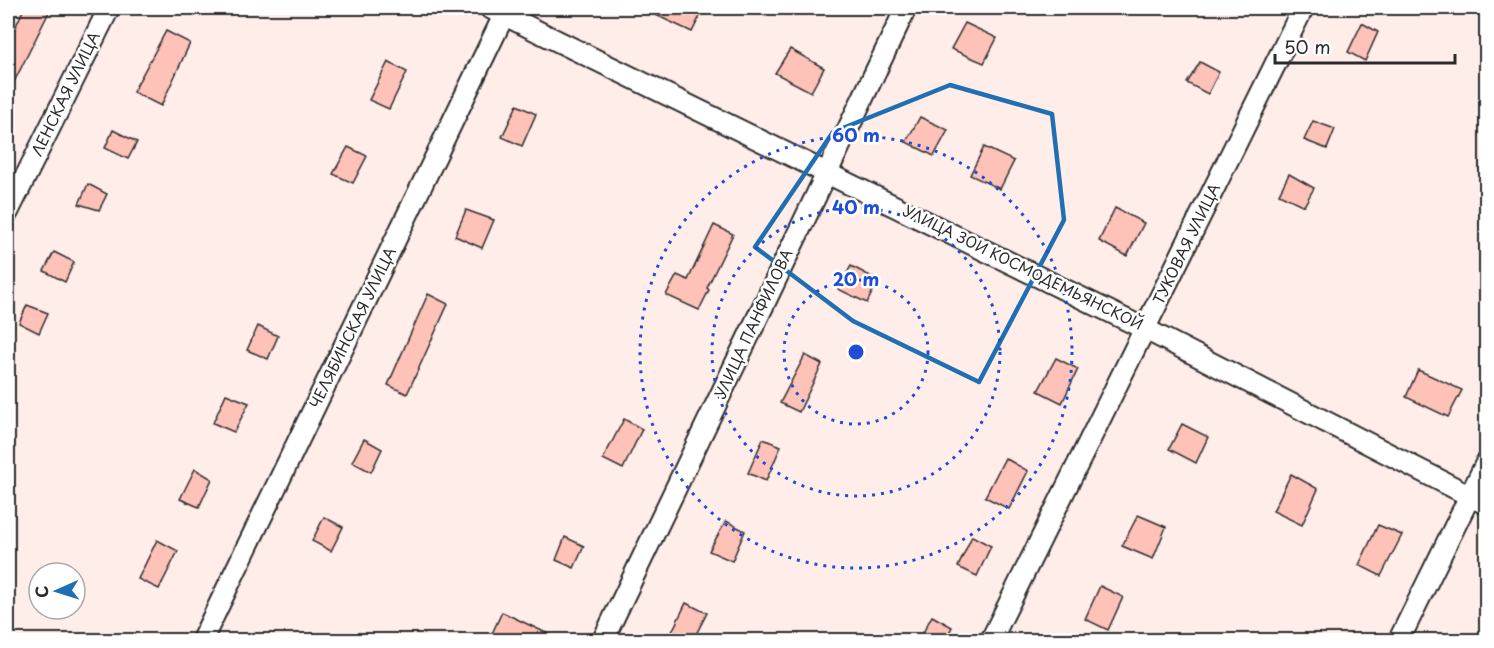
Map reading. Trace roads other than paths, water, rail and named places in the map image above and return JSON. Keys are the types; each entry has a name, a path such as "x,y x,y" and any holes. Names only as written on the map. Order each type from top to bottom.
{"street":[{"name":"ЛЕНСКАЯ УЛИЦА","path":"8,212 109,8"},
{"name":"УЛИЦА ПАНФИЛОВА","path":"603,640 906,8"},
{"name":"ТУКОВАЯ УЛИЦА","path":"991,640 1302,8"},
{"name":"УЛИЦА ЗОИ КОСМОДЕМЬЯНСКОЙ","path":"497,11 827,170 1145,329 1478,500"},
{"name":"ЧЕЛЯБИНСКАЯ УЛИЦА","path":"202,640 497,11"},
{"path":"1400,640 1478,500 1486,463"}]}
